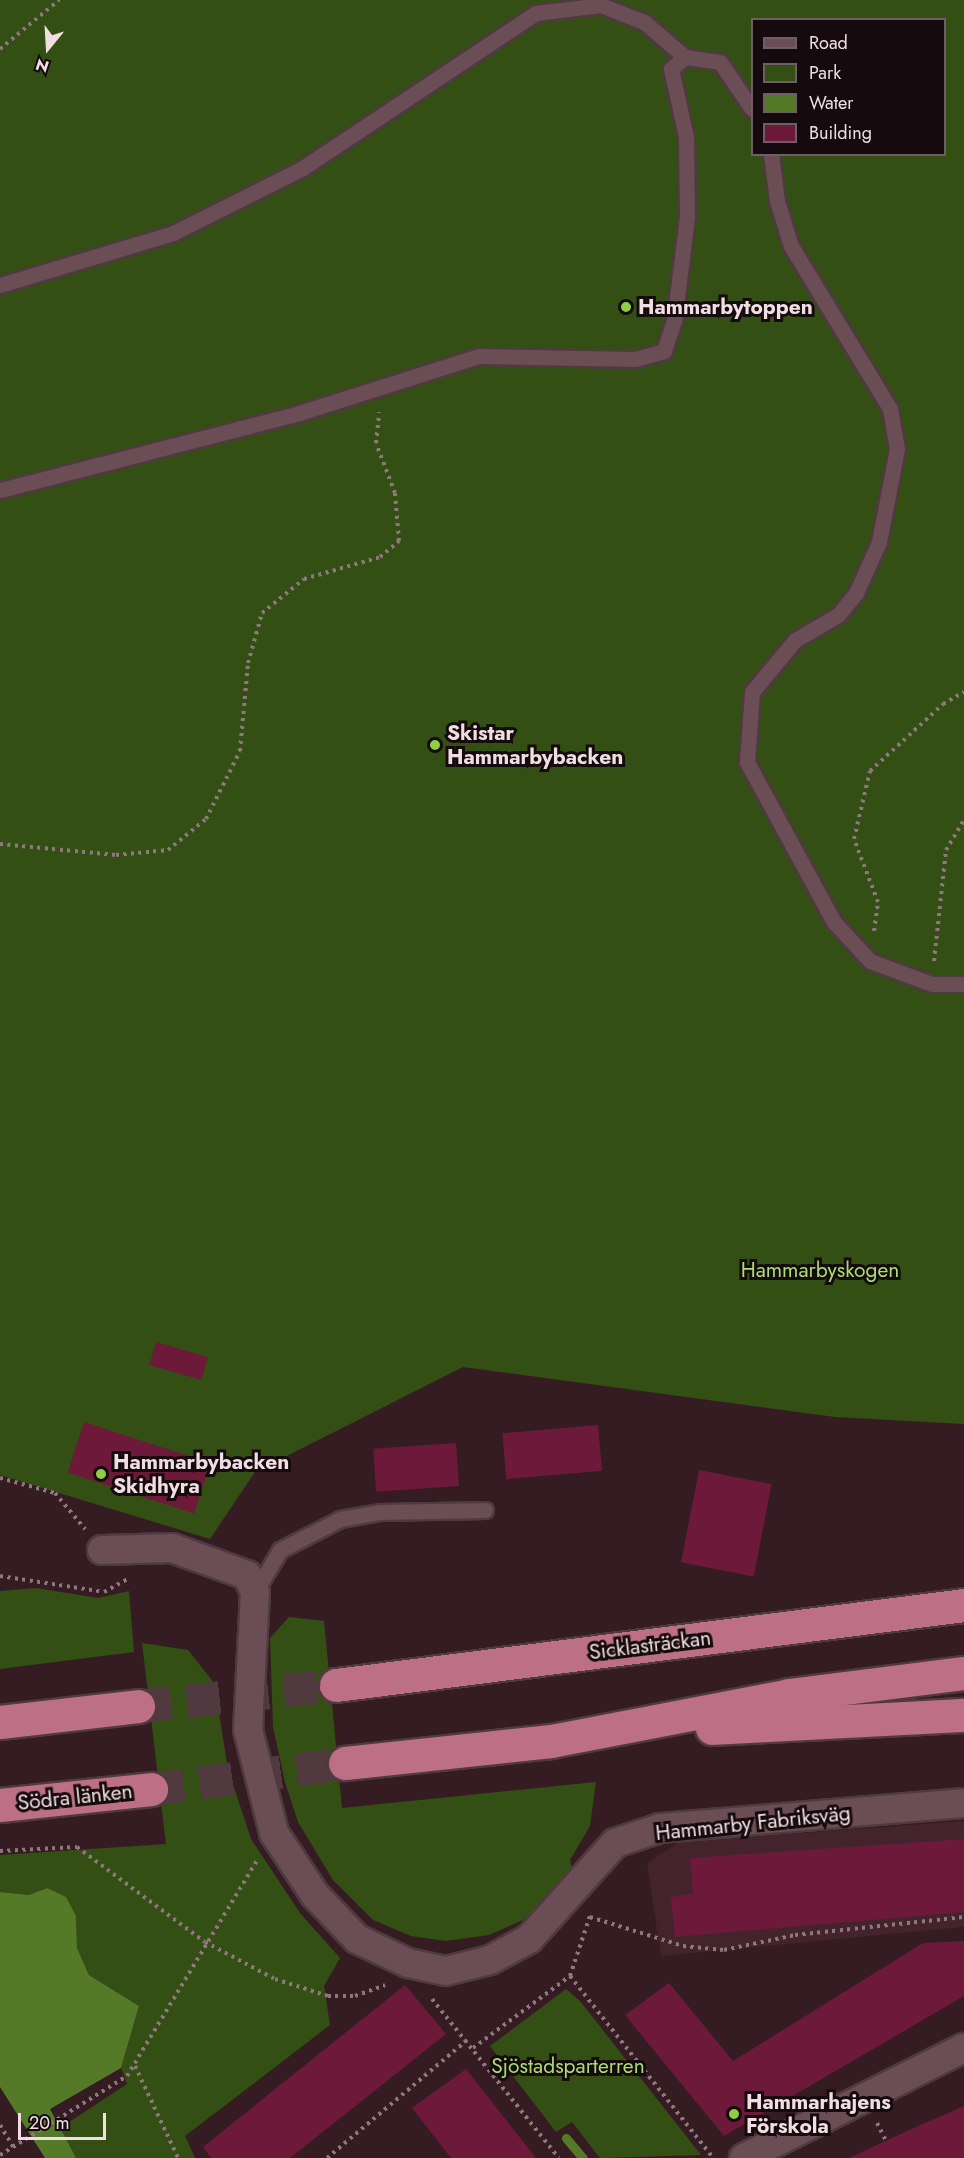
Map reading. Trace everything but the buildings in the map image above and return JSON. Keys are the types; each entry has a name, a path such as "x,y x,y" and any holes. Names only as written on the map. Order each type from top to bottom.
{"highway":[{"path":"928,1610 964,1597"},
{"name":"Sicklasträckan","path":"336,1685 964,1605"},
{"path":"551,1741 789,1695 964,1673"},
{"path":"0,1722 138,1706"},
{"path":"345,1763 551,1741 838,1718 964,1715"},
{"name":"Södra länken","path":"0,1805 151,1789"}],"street":[{"path":"102,1550 172,1548 228,1564 247,1575 255,1592"},
{"name":"Hammarby Fabriksväg","path":"255,1592 248,1730 273,1833 315,1895 357,1939 408,1964 446,1971 490,1960 529,1939 615,1843 660,1828 964,1803"},
{"path":"744,2158 964,2048"}],"lane":[{"path":"0,285 173,233 301,169 536,13 601,4 644,22 685,57 720,62 751,106"},
{"path":"0,490 299,413 400,378 479,356 635,359 664,351 674,321 687,216 686,137 671,69 685,57"},
{"path":"771,156 777,201 791,246 890,409 897,448 879,542 856,593 838,615 795,640 752,692 747,762 834,922 870,961 932,984 964,984"},
{"path":"255,1592 280,1550 340,1519 380,1512 485,1510"}],"path":[{"path":"0,49 59,0"},
{"path":"0,844 116,855 168,850 206,819 240,751 248,663 262,614 304,579 380,557 399,541 395,493 376,443 379,408 400,378"},
{"path":"870,961 878,902 854,839 870,771 943,704 964,692"},
{"path":"932,984 946,850 964,820"},
{"path":"0,1478 55,1493 102,1550"},
{"path":"0,1851 77,1847 205,1942 275,1979 328,1996 355,1996 387,1984 408,1964"},
{"path":"0,2155 127,2076 135,2066 205,1942 259,1858"},
{"path":"474,2048 570,1976 590,1917 591,1906"},
{"path":"590,1917 682,1947 724,1950 795,1935 964,1917"},
{"path":"570,1976 713,2158"},
{"path":"426,1991 474,2048 559,2158"},
{"path":"327,2158 466,2040"},
{"path":"135,2066 178,2158"},
{"path":"0,2125 13,2147"}],"shaded area":[{"path":"964,1821 964,1927 661,1956 647,1863 679,1842"}],"green space":[{"name":"Skistar Hammarbybacken","path":"0,0 964,0 964,1424 835,1417 463,1367 255,1472 210,1539 0,1475"},
{"path":"36,1588 98,1598 129,1591 134,1652 0,1669 0,1591"},
{"path":"289,1617 324,1621 342,1808 596,1782 590,1826 570,1860 573,1874 523,1920 489,1935 446,1941 411,1936 373,1920 333,1880 298,1822 285,1782 273,1727 270,1638"},
{"path":"142,1643 188,1650 214,1683 228,1769 251,1839 300,1913 340,1958 324,1986 330,2025 185,2136 195,2158 76,2158 57,2130 127,2084 121,2068 139,2006 89,1975 77,1948 76,1916 47,1888 29,1895 0,1892 0,1855 166,1844"},
{"name":"Sjöstadsparterren","path":"566,1989 580,2001 701,2155 600,2158 572,2122 556,2132 490,2046"}],"water":[{"path":"47,1888 66,1897 76,1916 77,1948 89,1975 139,2006 121,2068 50,2109 76,2158 45,2158 0,2087 0,1892 29,1895"}],"waterway":[{"path":"566,2138 583,2158"}],"tunnel":[{"path":"138,1706 336,1685"},
{"path":"151,1789 345,1763"}],"place":[{"name":"Hammarbytoppen","path":"626,307"},
{"name":"Skistar Hammarbybacken","path":"435,745"},
{"name":"Hammarbybacken Skidhyra","path":"101,1474"},
{"name":"Hammarhajens Förskola","path":"734,2114"}],"park label":[{"name":"Hammarbyskogen","path":"820,1270"}]}
